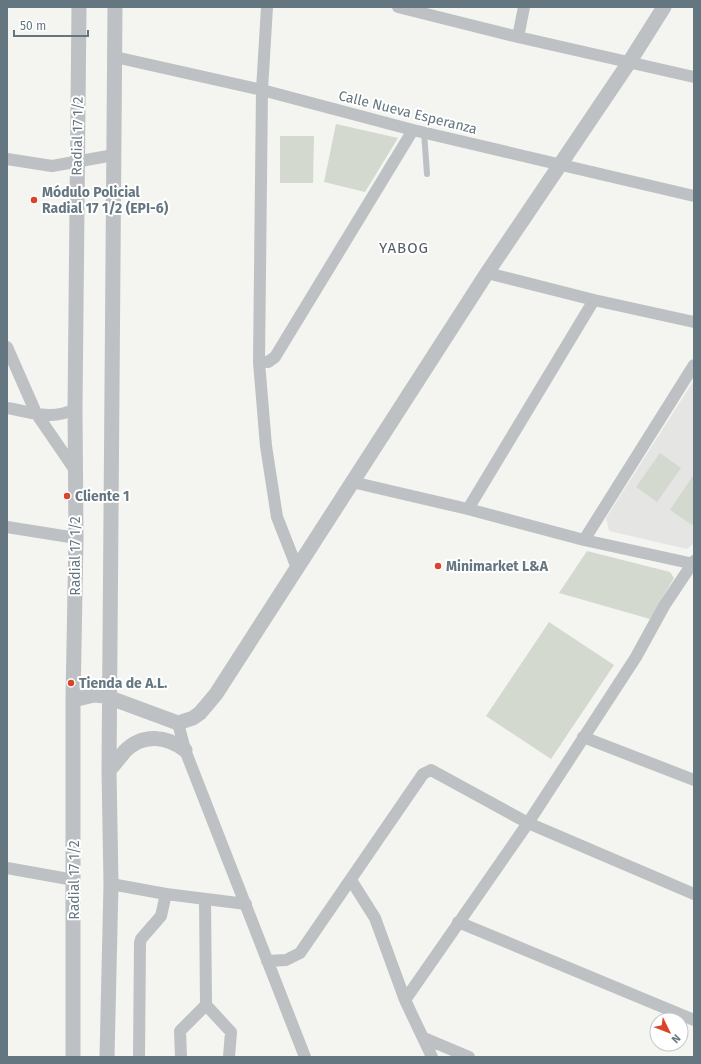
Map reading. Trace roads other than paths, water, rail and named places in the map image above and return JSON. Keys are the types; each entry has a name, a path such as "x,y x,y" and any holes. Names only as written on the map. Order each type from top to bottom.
{"street":[{"name":"Radial 17 1/2","path":"73,1057 73,700 76,538 74,470 76,162 79,7"},
{"path":"107,1057 111,884 110,770 115,7"},
{"path":"267,7 262,90 259,362 266,446 277,517 283,536 297,568"},
{"path":"398,7 518,37 630,61 694,77"},
{"path":"518,37 524,7"},
{"path":"73,700 94,695 105,696 178,723 193,718 200,713 216,694 487,273 559,164 630,61 664,7"},
{"name":"Calle Nueva Esperanza","path":"115,56 262,90 418,131 694,196"},
{"path":"259,362 268,362 274,356 418,131"},
{"path":"7,159 52,166 114,155"},
{"path":"487,273 594,300 694,322"},
{"path":"468,509 594,300"},
{"path":"7,346 36,413 74,470"},
{"path":"584,540 694,365"},
{"path":"7,408 49,416 63,415 75,409"},
{"path":"352,482 468,509 584,540 694,562 664,606 636,657 528,823 405,1000"},
{"path":"7,527 76,538"},
{"path":"178,723 185,750 305,1057"},
{"path":"583,737 694,780"},
{"path":"110,770 125,751 134,744 144,740 166,739 185,750"},
{"path":"267,960 286,960 300,953 423,774 431,770 528,823 694,894"},
{"path":"7,868 74,880"},
{"path":"351,880 375,918 405,1000 432,1057"},
{"path":"111,884 166,894 246,904"},
{"path":"139,1057 140,943 141,939 161,916 166,894"},
{"path":"205,899 206,1005 231,1032 229,1057"},
{"path":"458,922 694,1020"},
{"path":"181,1057 180,1031 206,1005"},
{"path":"424,1038 469,1057"}],"lane":[{"path":"418,131 428,174"}],"place":[{"name":"Módulo Policial Radial 17 1/2 (EPI-6)","path":"34,200"},
{"name":"Cliente 1","path":"67,496"},
{"name":"Minimarket L&A","path":"438,566"},
{"name":"Tienda de A.L.","path":"71,683"}],"district":[{"name":"YABOG","path":"404,248"}]}
